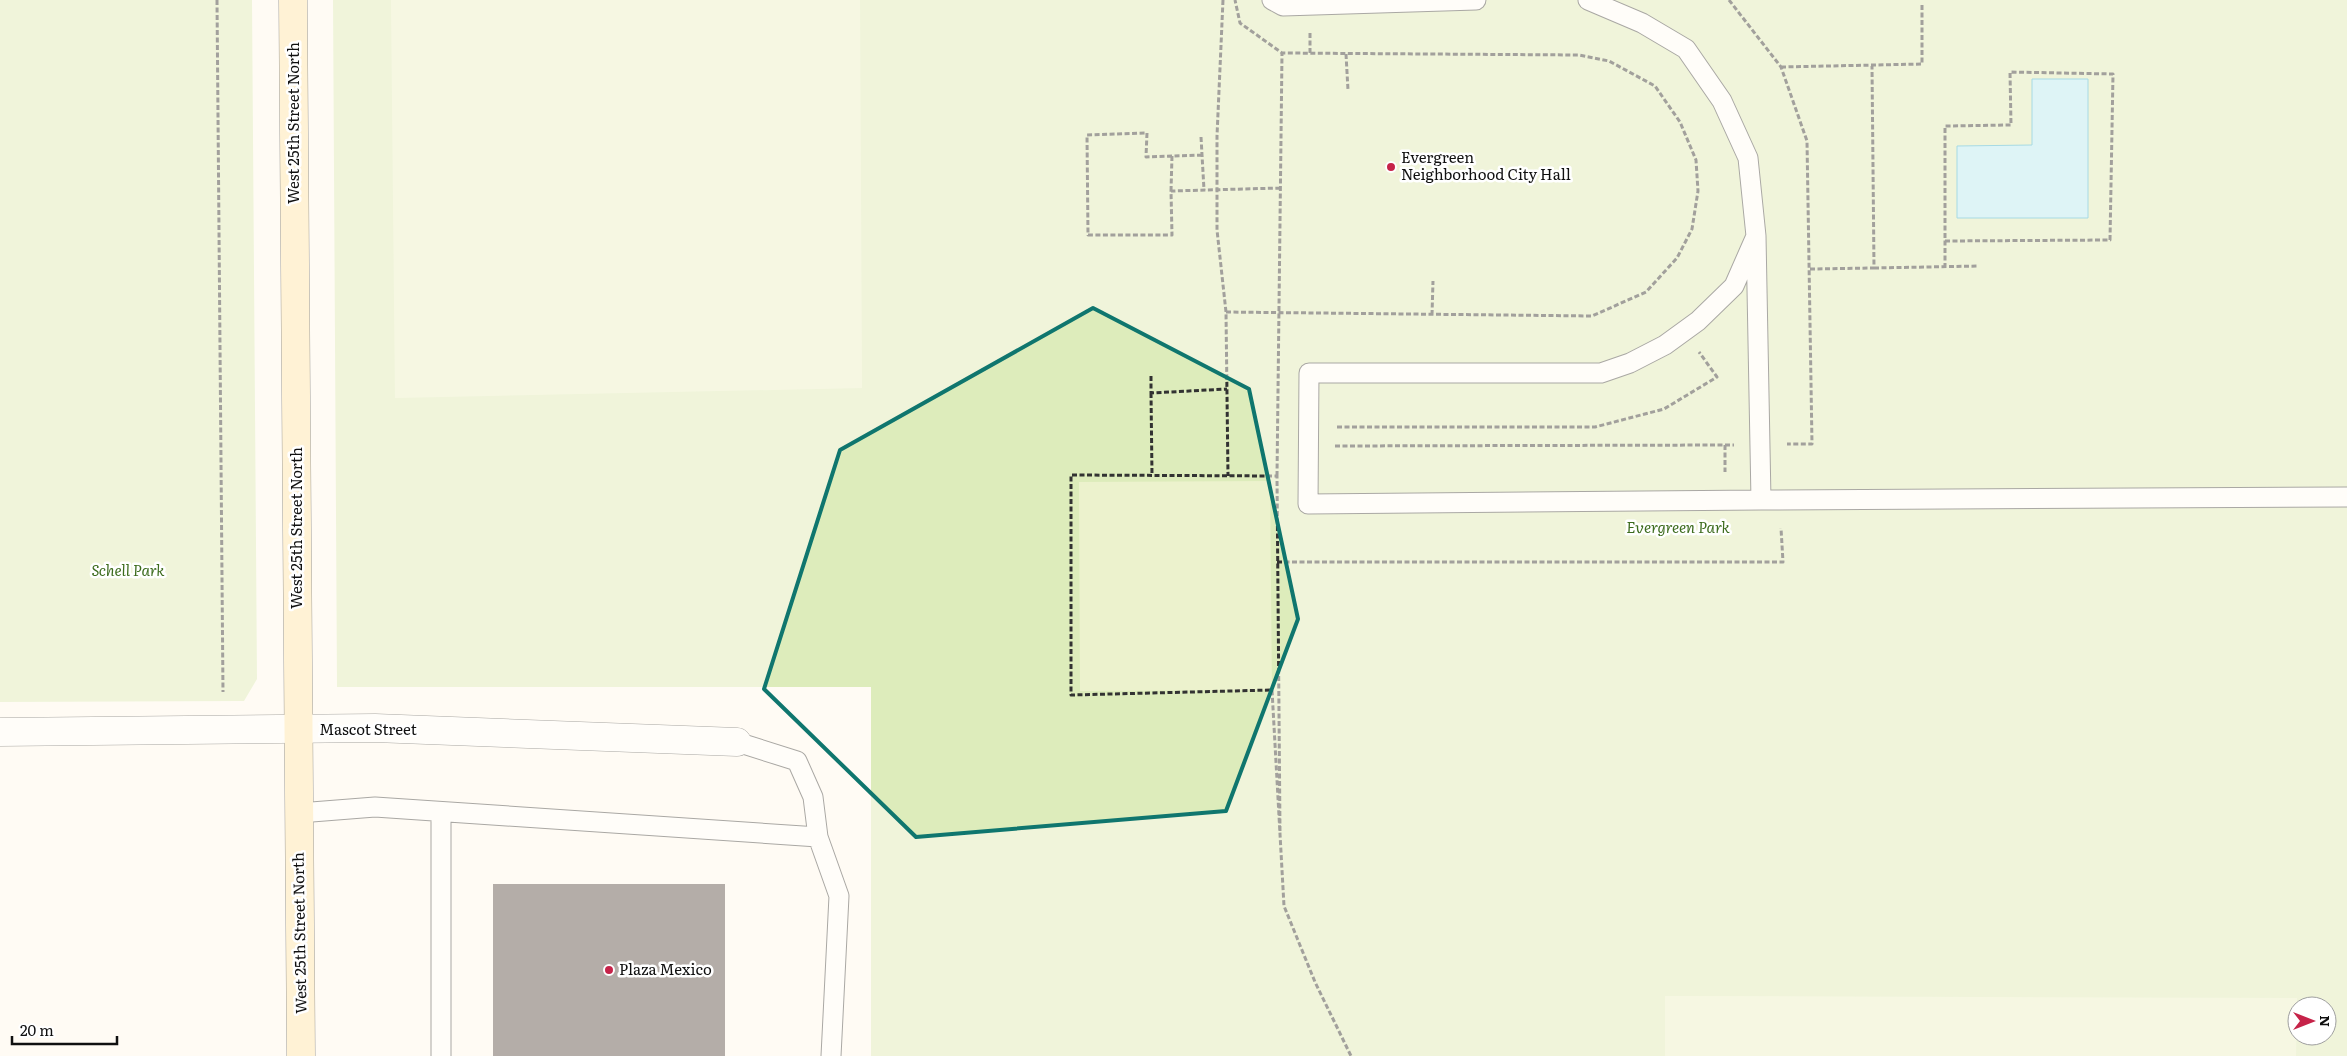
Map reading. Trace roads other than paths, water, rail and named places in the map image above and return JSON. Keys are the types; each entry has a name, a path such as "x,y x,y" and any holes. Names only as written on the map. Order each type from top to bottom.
{"main road":[{"name":"West 25th Street North","path":"293,0 302,1056"}],"street":[{"name":"Mascot Street","path":"0,732 298,731 375,728 737,742"}],"lane":[{"path":"1272,0 1283,6 1476,0"},
{"path":"1588,0 1642,23 1686,49 1722,101 1748,158 1756,236 1761,500"},
{"path":"1756,236 1734,286 1684,331 1665,345 1630,363 1601,373 1309,373 1308,504 2347,497"},
{"path":"737,742 797,761 813,797 818,837 839,896 831,1056"},
{"path":"299,812 375,807 818,837"},
{"path":"441,812 441,1056"}],"water":[{"path":"2032,79 2088,79 2088,218 1957,218 1957,146 2032,145"}],"place":[{"name":"Evergreen Neighborhood City Hall","path":"1391,167"},
{"name":"Plaza Mexico","path":"609,970"}],"park label":[{"name":"Evergreen Park","path":"1678,528"},
{"name":"Schell Park","path":"128,571"}]}
